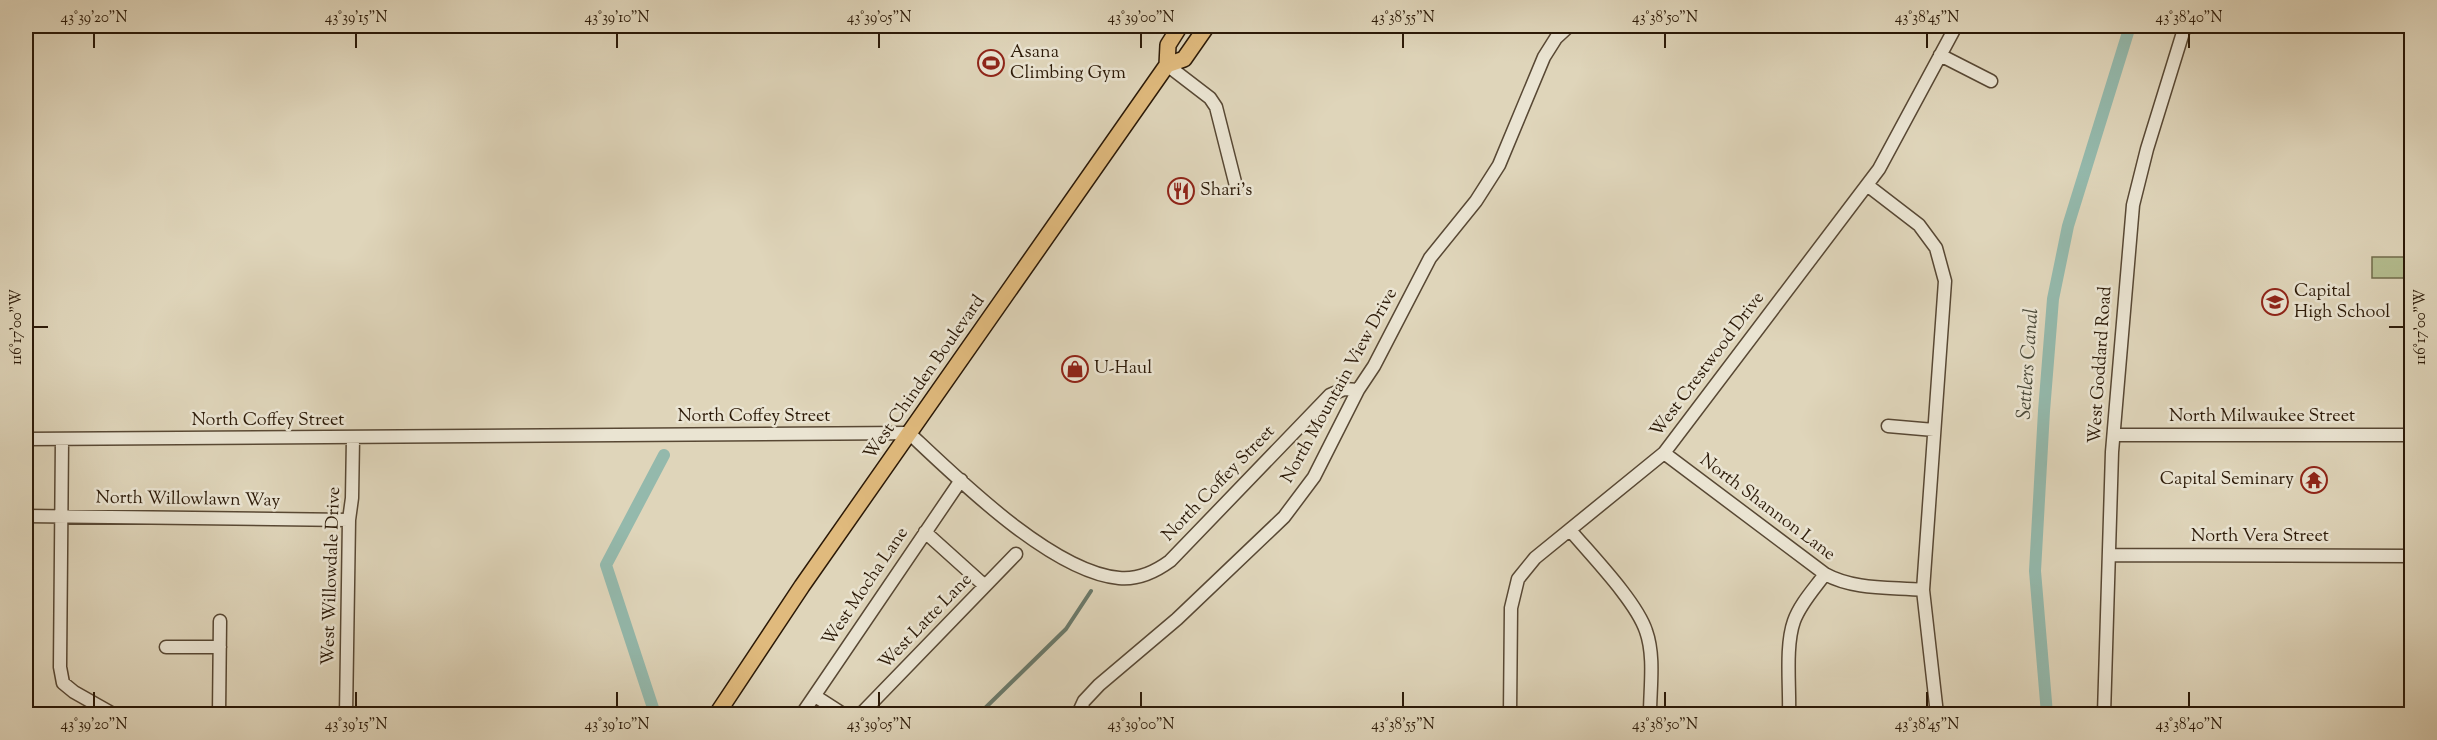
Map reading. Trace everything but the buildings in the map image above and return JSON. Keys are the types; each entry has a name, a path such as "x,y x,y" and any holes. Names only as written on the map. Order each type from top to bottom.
{"main road":[{"name":"West Chinden Boulevard","path":"717,714 802,586 1167,65 1168,45 1180,26"},
{"name":"West Chinden Boulevard","path":"1167,65 1184,59 1207,26"}],"street":[{"name":"North Mountain View Drive","path":"1078,714 1084,701 1099,685 1177,620 1284,517 1314,477 1358,390 1374,366 1430,258 1476,201 1499,165 1544,57 1556,38 1569,26"},
{"name":"West Crestwood Drive","path":"1510,714 1511,608 1518,579 1535,558 1664,453 1879,170 1956,26"},
{"name":"West Goddard Road","path":"2104,714 2114,435 2133,205 2147,150 2185,26"},
{"path":"1940,55 1991,81"},
{"path":"1167,65 1210,98 1216,107 1236,186"},
{"path":"1867,185 1919,225 1936,248 1945,281 1923,590 1937,714"},
{"name":"North Coffey Street","path":"26,439 909,433 1029,538 1072,563 1119,578 1144,576 1170,561 1330,395 1344,389 1358,390"},
{"path":"1888,426 1934,430"},
{"name":"North Milwaukee Street","path":"2114,435 2412,435"},
{"name":"West Willowdale Drive","path":"346,714 349,520 352,498 353,438"},
{"path":"62,440 60,667 63,683 74,692 113,714"},
{"name":"North Shannon Lane","path":"1664,453 1825,574 1840,582 1923,590"},
{"name":"West Mocha Lane","path":"802,714 961,480"},
{"name":"North Willowlawn Way","path":"26,516 349,520"},
{"path":"1570,530 1636,611 1646,631 1650,651 1650,714"},
{"path":"925,532 985,586"},
{"name":"West Latte Lane","path":"861,714 1016,554"},
{"name":"North Vera Street","path":"2109,555 2412,556"},
{"path":"1789,714 1790,642 1793,622 1825,574"},
{"path":"219,714 220,621"},
{"path":"166,647 220,647"},
{"path":"815,696 843,714"}],"green space":[{"path":"2372,257 2408,257 2408,278 2372,278"}],"waterway":[{"name":"Settlers Canal","path":"2047,714 2035,571 2053,299 2068,226 2130,26"},
{"path":"655,714 606,565 664,455"},
{"path":"979,714 1066,629 1091,591"}],"place":[{"name":"Asana Climbing Gym","path":"991,63"},
{"name":"Shari's","path":"1181,191"},
{"name":"Capital High School","path":"2275,302"},
{"name":"U-Haul","path":"1075,369"},
{"name":"Capital Seminary","path":"2314,480"}]}
